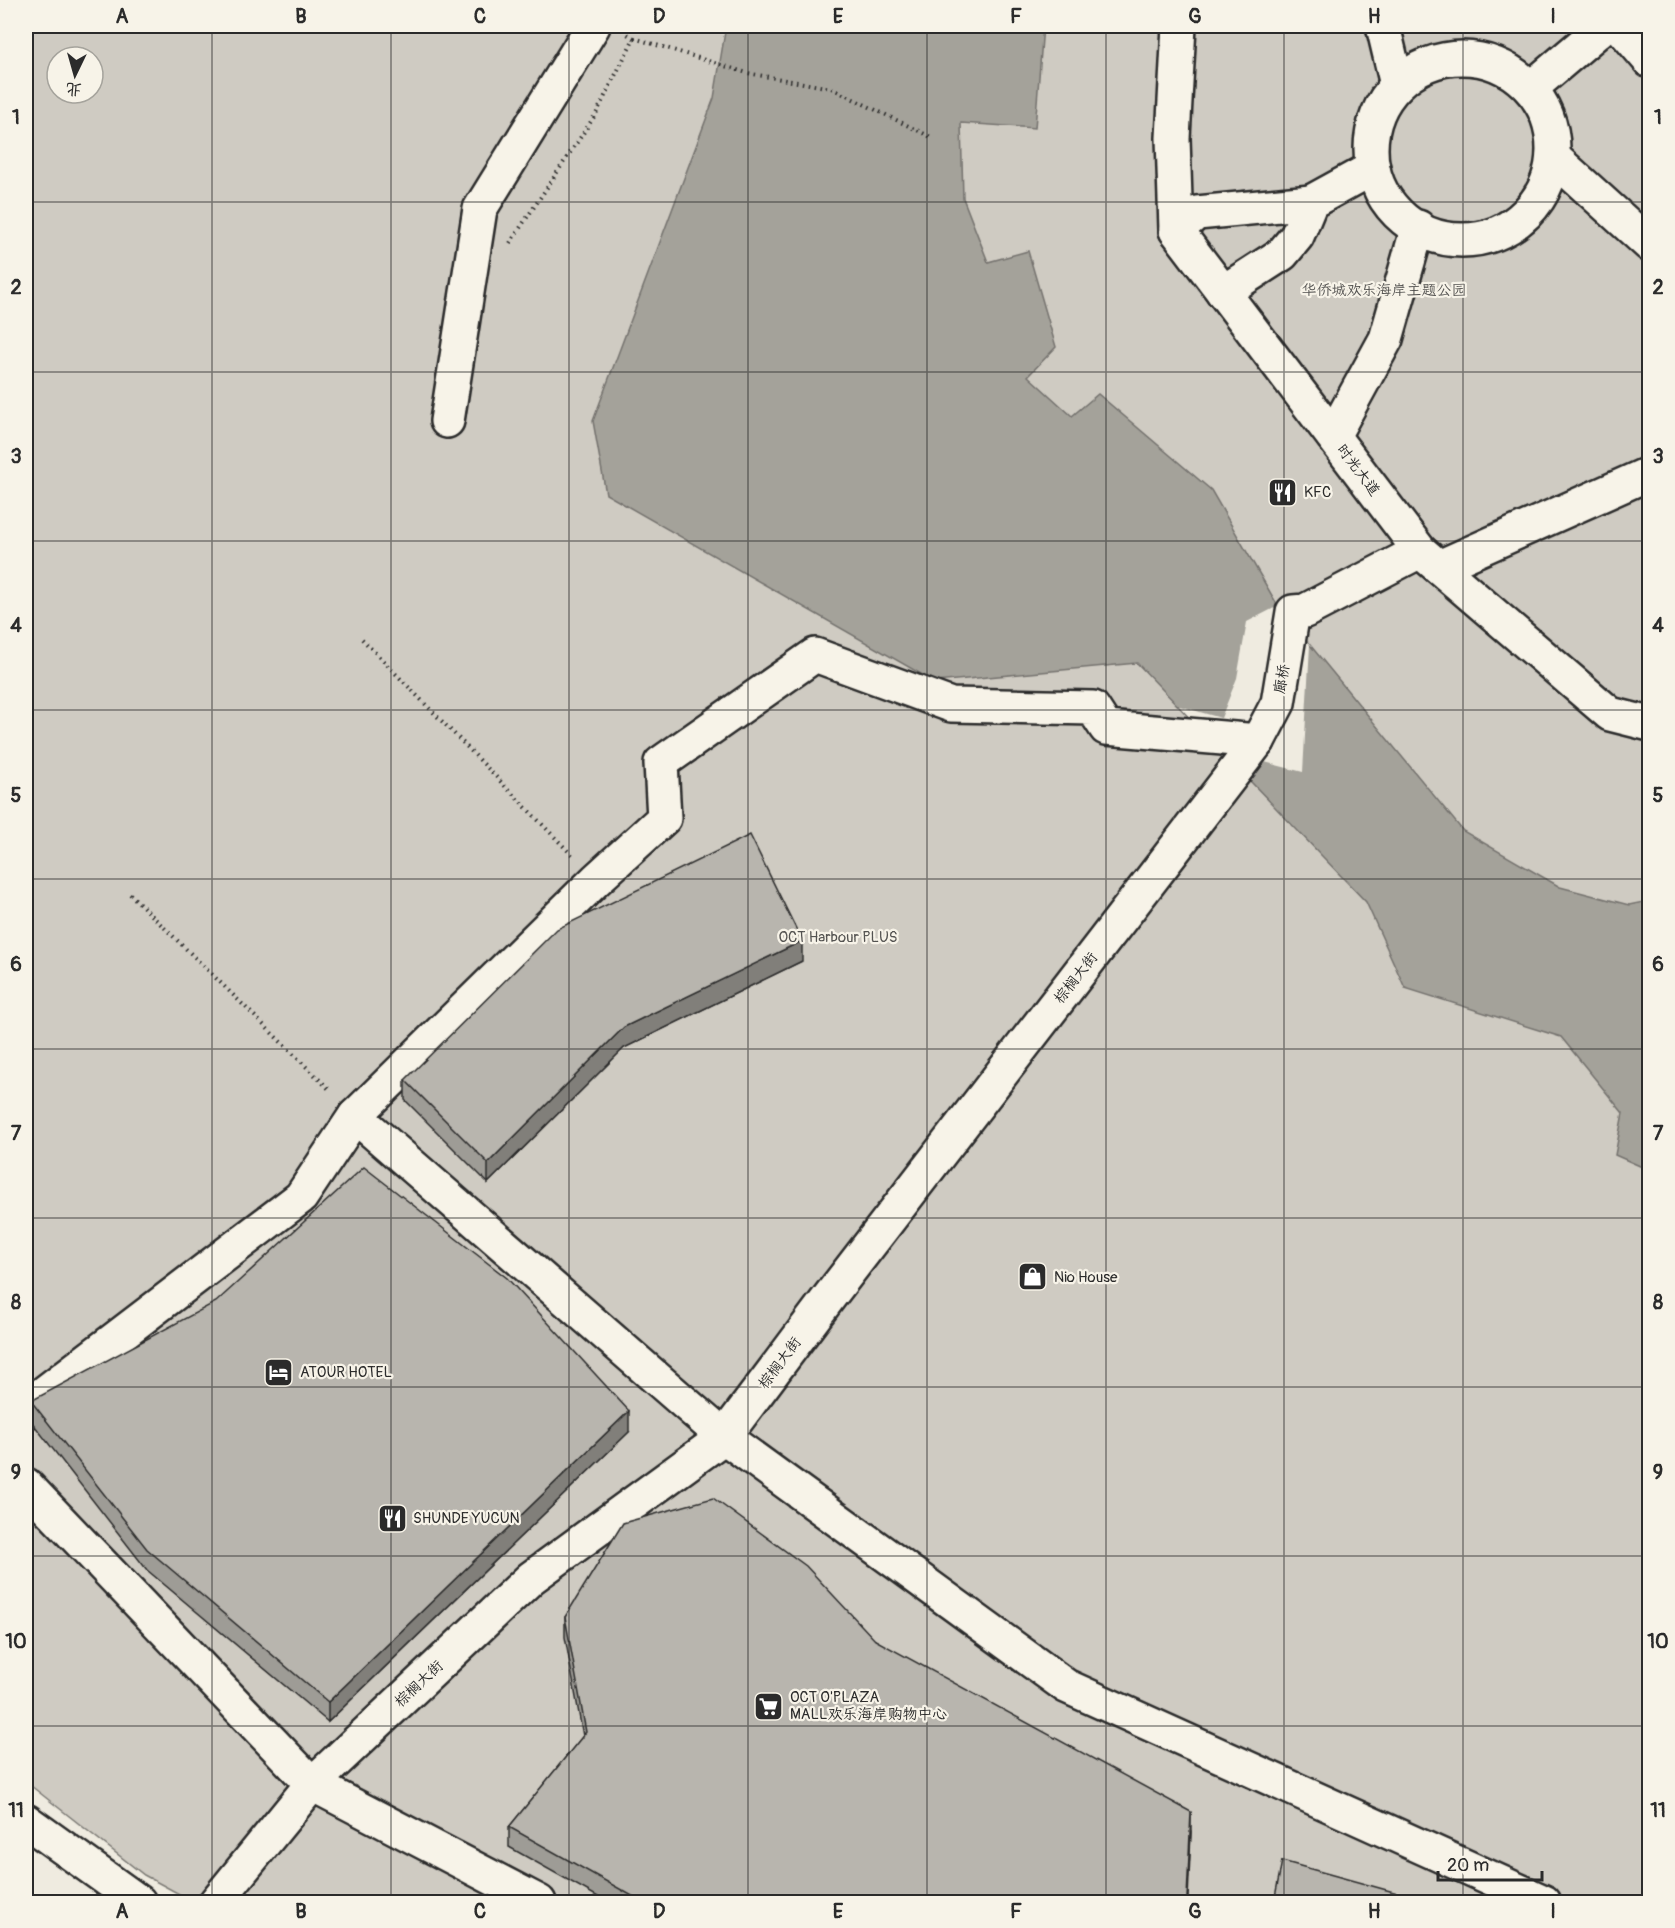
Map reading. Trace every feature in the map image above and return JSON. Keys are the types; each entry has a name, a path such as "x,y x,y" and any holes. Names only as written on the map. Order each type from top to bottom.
{"street":[{"path":"1176,230 1173,138 1179,26"},
{"path":"1383,26 1397,86"},
{"path":"1531,88 1604,26"},
{"path":"1620,26 1650,61"},
{"path":"447,421 480,209 606,28"},
{"path":"1449,59 1479,59 1507,69 1531,88 1547,113 1554,142 1553,156 1551,171 1539,199 1518,222 1491,236 1461,240 1431,234 1404,219 1384,196 1373,168 1371,138 1379,110 1397,86 1421,68 1430,65 1449,59"},
{"path":"1553,156 1650,244"},
{"path":"1176,230 1197,213 1311,202 1373,168"},
{"path":"1223,292 1282,254 1297,236 1311,202"},
{"path":"1333,436 1386,339 1418,227"},
{"name":"时光大道","path":"1176,230 1430,559 1610,714 1650,724"},
{"path":"1430,559 1650,473"},
{"name":"廊桥","path":"1258,741 1278,703 1293,612 1305,610 1430,559"},
{"path":"26,1412 40,1396 301,1197 355,1116 596,880 664,818 660,763 815,655 951,705 1094,708 1106,728 1258,741"},
{"name":"棕榈大街","path":"216,1902 312,1785 531,1578 724,1437 1258,741"},
{"path":"355,1116 724,1437 1066,1686 1544,1902"},
{"path":"26,1485 312,1785 539,1902"},
{"path":"26,1821 139,1902"}],"path":[{"path":"606,28 634,39 747,73 831,88 931,138"},
{"path":"526,220 596,114 634,39"},
{"path":"362,639 596,880"},
{"path":"130,894 355,1116"}],"green space":[{"name":"OCT Harbour PLUS","path":"26,26 1649,26 1649,1902 194,1902 144,1875 26,1782"}],"shaded area":[{"path":"726,26 1043,26 1035,128 961,123 963,198 988,262 1028,251 1056,347 1028,376 1072,416 1098,394 1211,490 1278,606 1463,831 1560,887 1629,905 1649,901 1649,1170 1615,1155 1623,1113 1561,1037 1405,988 1366,902 1137,663 935,682 606,494 593,421 714,98"}],"pier":[{"path":"1278,606 1310,645 1303,772 1222,751 1179,706 1221,718 1237,678 1247,622"}],"building":[{"path":"750,835 802,941 624,1027 488,1163 405,1080 557,929"},
{"path":"364,1167 507,1278 629,1411 328,1702 147,1549 31,1401 216,1302"},
{"name":"OCT O'PLAZA MALL欢乐海岸购物中心","path":"713,1498 806,1566 875,1640 1191,1812 1187,1898 1199,1902 643,1902 509,1827 586,1732 565,1617 623,1523"},
{"path":"1282,1861 1430,1902 1274,1902"}],"place":[{"name":"KFC","path":"1283,492"},
{"name":"Nio House","path":"1033,1277"},
{"name":"ATOUR HOTEL","path":"279,1372"},
{"name":"SHUNDE YUCUN","path":"392,1518"},
{"name":"OCT O'PLAZA MALL欢乐海岸购物中心","path":"769,1706"}],"park label":[{"name":"华侨城欢乐海岸主题公园","path":"1384,290"}]}
